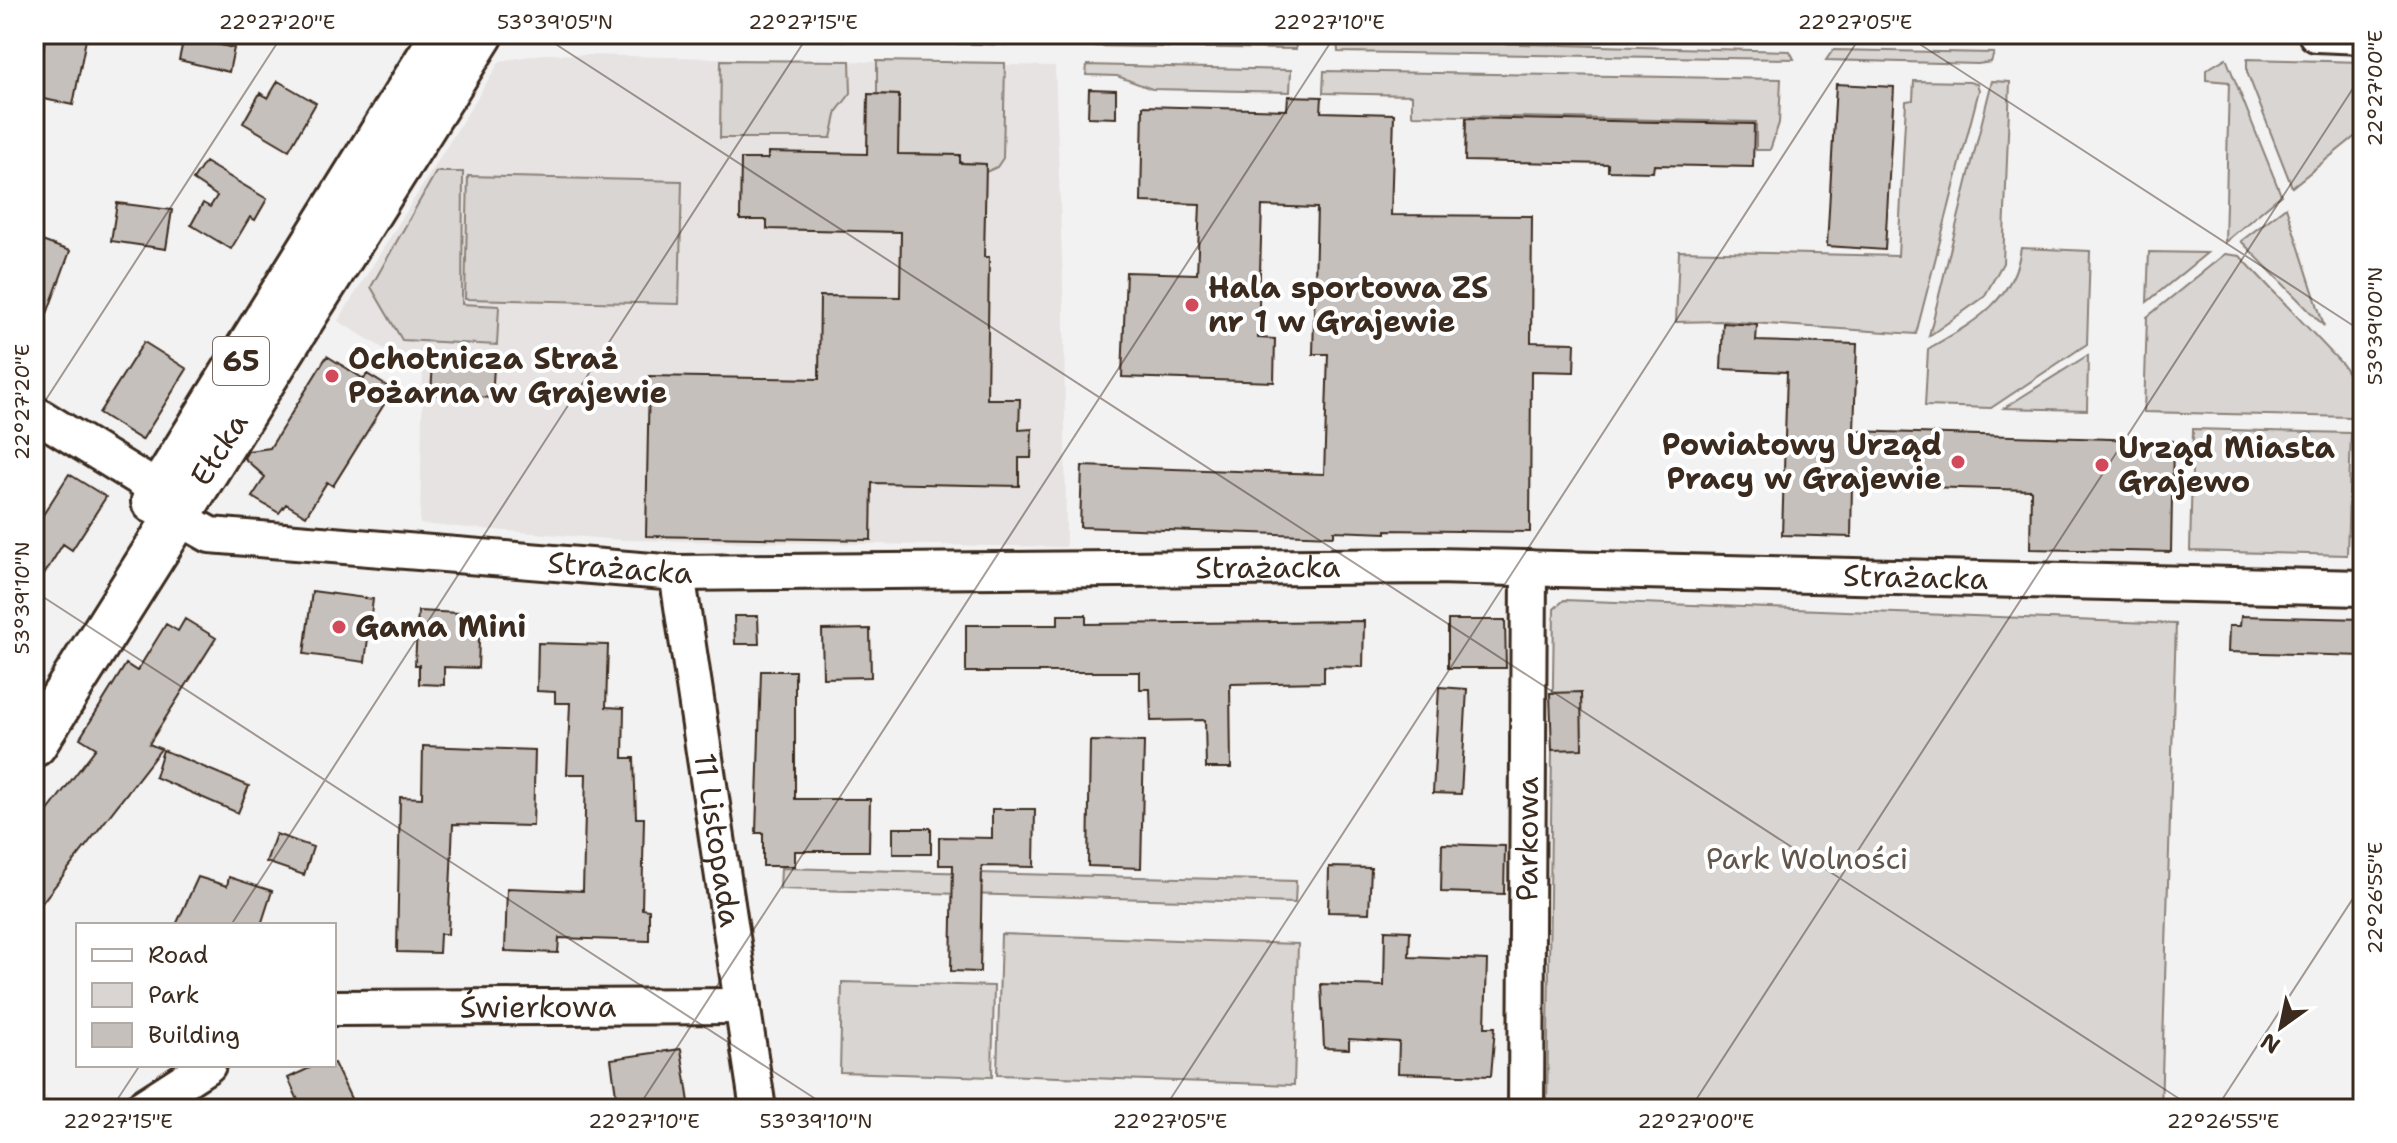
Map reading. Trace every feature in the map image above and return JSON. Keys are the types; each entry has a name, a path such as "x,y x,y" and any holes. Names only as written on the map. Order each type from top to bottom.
{"main road":[{"name":"Ełcka","path":"34,744 444,34"},
{"name":"Ełcka","path":"34,686 174,505 481,34"}],"street":[{"path":"2316,34 2363,36"},
{"name":"Strażacka","path":"34,413 174,505 210,535 677,573 1346,566 2363,588"},
{"name":"Parkowa","path":"1526,1109 1529,568"},
{"name":"11 Listopada","path":"677,573 758,1109"},
{"name":"Świerkowa","path":"336,1008 743,1006"},
{"path":"140,1109 205,1067"}],"shaded area":[{"path":"543,54 1055,66 1064,312 1066,547 621,540 420,524 423,366 404,361 338,321 500,61"},
{"path":"34,1089 63,1109 34,1109"}],"green space":[{"path":"596,34 692,34 694,38 597,37"},
{"path":"724,34 866,34 865,41 724,38"},
{"path":"876,34 1029,34 1028,45 875,42"},
{"path":"1092,34 1294,37 1296,49 1087,46"},
{"path":"1337,39 1790,51 1794,59 1338,52"},
{"path":"1833,50 1994,53 1991,62 1978,64 1826,60"},
{"path":"2226,58 2281,195 2225,242 2229,82 2206,80 2206,70"},
{"path":"2247,59 2363,62 2363,130 2292,187 2247,72"},
{"path":"721,60 850,61 851,93 837,111 831,138 720,138"},
{"path":"877,61 1005,63 1003,158 997,167 986,172 985,164 960,163 960,155 879,154 886,130 899,129 899,95 877,94"},
{"path":"1087,65 1291,70 1290,92 1152,89 1117,76 1086,75"},
{"path":"1324,71 1781,79 1779,123 1770,150 1756,150 1756,122 1412,115 1412,95 1323,93"},
{"path":"1914,81 1969,82 1977,84 1979,90 1916,334 1721,321 1676,322 1679,251 1898,256 1906,101 1913,100"},
{"path":"1992,81 2010,82 2003,263 1984,297 1929,336"},
{"path":"436,172 463,172 462,304 499,306 497,345 402,340 371,287"},
{"path":"468,176 682,181 679,304 465,299"},
{"path":"2286,207 2324,326 2241,241"},
{"path":"2021,248 2090,251 2087,344 1991,408 1925,406 1928,349 1974,320 2000,297 2017,267"},
{"path":"2149,252 2207,253 2147,302"},
{"path":"2225,254 2240,256 2343,365 2354,383 2352,417 2144,412 2147,317"},
{"path":"2088,355 2087,410 2004,408"},
{"path":"2193,429 2351,433 2347,555 2190,551"},
{"name":"Park Wolności","path":"1564,600 2176,624 2161,1109 1547,1109 1554,609"},
{"path":"781,868 1296,881 1295,903 780,889"},
{"path":"1001,934 1298,944 1294,1085 997,1075"},
{"path":"842,982 994,986 992,1077 840,1072"}],"building":[{"path":"46,34 87,34 73,105 34,97"},
{"path":"184,37 234,48 229,72 179,60"},
{"path":"278,81 316,103 289,150 243,123 260,93 268,98"},
{"path":"1836,84 1894,87 1885,250 1827,246"},
{"path":"1089,89 1116,90 1116,118 1088,117"},
{"path":"868,94 899,95 898,154 960,155 960,163 986,164 984,257 989,257 987,399 1020,399 1019,430 1032,429 1031,458 1019,458 1019,486 872,483 871,540 646,536 649,376 819,379 820,296 900,297 901,232 767,229 767,220 740,220 741,159 768,159 768,152 867,154"},
{"path":"1288,96 1322,97 1321,112 1394,114 1391,215 1532,216 1531,342 1575,343 1574,372 1531,371 1530,532 1334,531 1334,536 1080,527 1082,466 1324,474 1328,354 1313,354 1317,208 1262,206 1258,338 1275,339 1274,382 1122,377 1126,272 1197,274 1200,204 1141,202 1143,106 1287,110"},
{"path":"1466,118 1754,124 1753,167 1654,165 1653,172 1608,171 1608,164 1465,161"},
{"path":"205,162 267,199 255,220 250,217 231,249 191,225 203,203 210,207 217,196 193,180"},
{"path":"117,203 172,210 166,249 111,241"},
{"path":"42,241 70,251 37,341 34,341 34,263"},
{"path":"1723,323 1757,325 1756,341 1857,344 1854,431 2173,441 2171,552 2030,549 2031,490 1852,485 1851,537 1782,535 1787,372 1721,369"},
{"path":"144,342 187,369 142,440 99,413"},
{"path":"327,356 364,379 367,374 393,390 333,486 327,482 306,516 286,504 279,513 252,497 265,477 244,458 248,451 270,448"},
{"path":"433,363 494,367 492,398 431,394"},
{"path":"69,474 106,497 72,550 63,544 34,591 34,529"},
{"name":"Gama Mini","path":"312,591 373,599 365,662 304,654"},
{"path":"418,611 480,614 478,668 444,667 444,685 419,684 419,665 415,665"},
{"path":"1058,615 1086,615 1086,624 1364,621 1363,667 1324,666 1324,682 1230,684 1231,768 1206,768 1205,720 1151,721 1150,689 1140,689 1140,672 966,672 966,625 1058,625"},
{"path":"734,616 758,616 759,644 735,644"},
{"path":"2241,616 2363,619 2363,656 2228,652 2229,626 2240,626"},
{"path":"185,619 216,638 149,744 161,749 34,913 34,829 96,748 80,738 126,664 137,671 166,624 178,631"},
{"path":"1448,620 1505,620 1506,668 1448,668"},
{"path":"870,629 871,677 823,678 822,630"},
{"path":"538,643 608,645 606,707 624,708 623,758 634,758 636,818 644,818 642,909 649,910 649,941 559,938 558,953 505,951 507,888 583,891 586,774 567,774 570,703 555,703 555,692 537,691"},
{"path":"761,671 795,671 795,799 870,799 869,851 795,851 795,866 763,866 763,833 756,833"},
{"path":"1439,687 1467,689 1461,794 1433,793"},
{"path":"1581,692 1582,749 1552,750 1550,693"},
{"path":"1090,741 1144,742 1141,868 1088,866"},
{"path":"423,746 535,750 533,826 453,824 448,934 440,934 439,953 397,952 400,797 422,798"},
{"path":"163,750 249,786 238,813 155,777"},
{"path":"992,809 1035,809 1034,867 982,866 980,972 951,971 953,865 939,865 939,837 992,838"},
{"path":"893,828 931,828 931,854 893,854"},
{"path":"276,834 313,847 304,875 266,862"},
{"path":"1442,844 1505,846 1504,894 1441,892"},
{"path":"1329,867 1371,868 1369,913 1328,912"},
{"path":"198,877 227,886 229,877 272,891 262,923 177,923"},
{"path":"1385,930 1410,931 1409,957 1487,960 1485,1027 1495,1027 1491,1076 1398,1073 1399,1042 1349,1039 1349,1049 1324,1048 1321,984 1384,986"},
{"path":"681,1049 690,1109 618,1109 611,1059"},
{"path":"312,1067 336,1067 356,1109 302,1109 288,1078"}],"place":[{"name":"Hala sportowa ZS nr 1 w Grajewie","path":"1192,305"},
{"name":"Ochotnicza Straż Pożarna w Grajewie","path":"332,376"},
{"name":"Powiatowy Urząd Pracy w Grajewie","path":"1958,462"},
{"name":"Urząd Miasta Grajewo","path":"2102,465"},
{"name":"Gama Mini","path":"339,627"}]}
